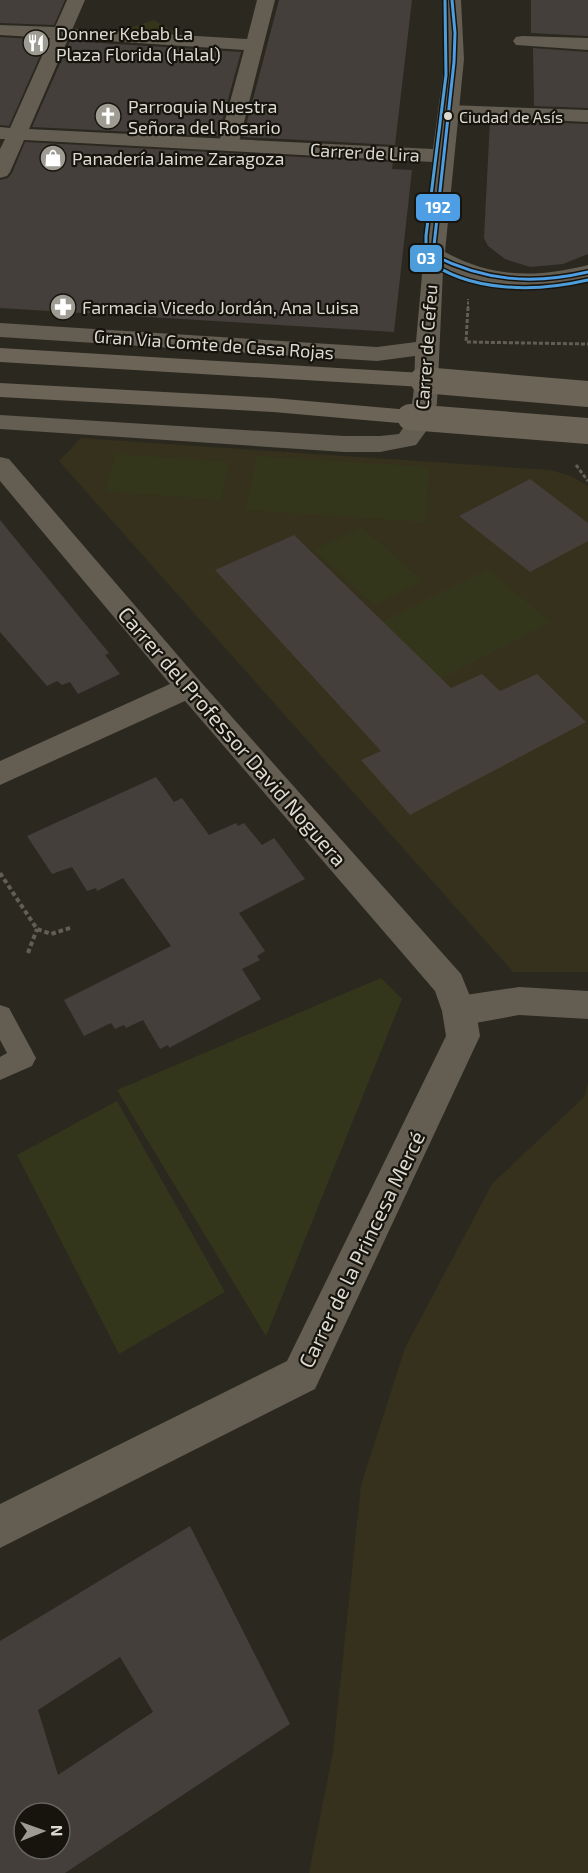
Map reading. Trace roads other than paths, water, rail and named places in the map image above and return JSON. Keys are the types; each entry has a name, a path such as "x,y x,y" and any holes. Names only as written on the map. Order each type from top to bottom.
{"main road":[{"name":"Gran Via Comte de Casa Rojas","path":"0,355 423,380 588,394"},
{"path":"0,390 273,405 408,428 588,431"}],"street":[{"path":"0,172 9,134 62,33 76,0"},
{"path":"228,146 266,0"},
{"name":"Carrer de Cefeu","path":"408,428 420,423 425,403 433,255 442,156 455,72 457,28 452,0"},
{"path":"0,30 254,45"},
{"path":"522,41 588,44"},
{"path":"448,111 588,116"},
{"name":"Carrer de Lira","path":"9,134 442,156"},
{"path":"433,255 469,274 512,281 544,282 588,272"},
{"name":"Gran Via Comte de Casa Rojas","path":"0,330 377,354 405,352 427,346"},
{"path":"0,422 344,444 380,444 408,428"},
{"name":"Carrer del Professor David Noguera","path":"0,465 189,687 449,984 459,1011"},
{"path":"0,774 189,687"},
{"path":"459,1011 519,1001 588,1005"},
{"name":"Carrer de la Princesa Mercé","path":"0,1527 301,1375 463,1036 459,1011"}],"lane":[{"path":"0,1016 23,1058 0,1069"}],"place":[{"name":"Donner Kebab La Plaza Florida (Halal)","path":"36,43"},
{"name":"Parroquia Nuestra Señora del Rosario","path":"108,116"},
{"name":"Ciudad de Asís","path":"448,116"},
{"name":"Panadería Jaime Zaragoza","path":"53,158"},
{"name":"Farmacia Vicedo Jordán, Ana Luisa","path":"63,307"}]}
